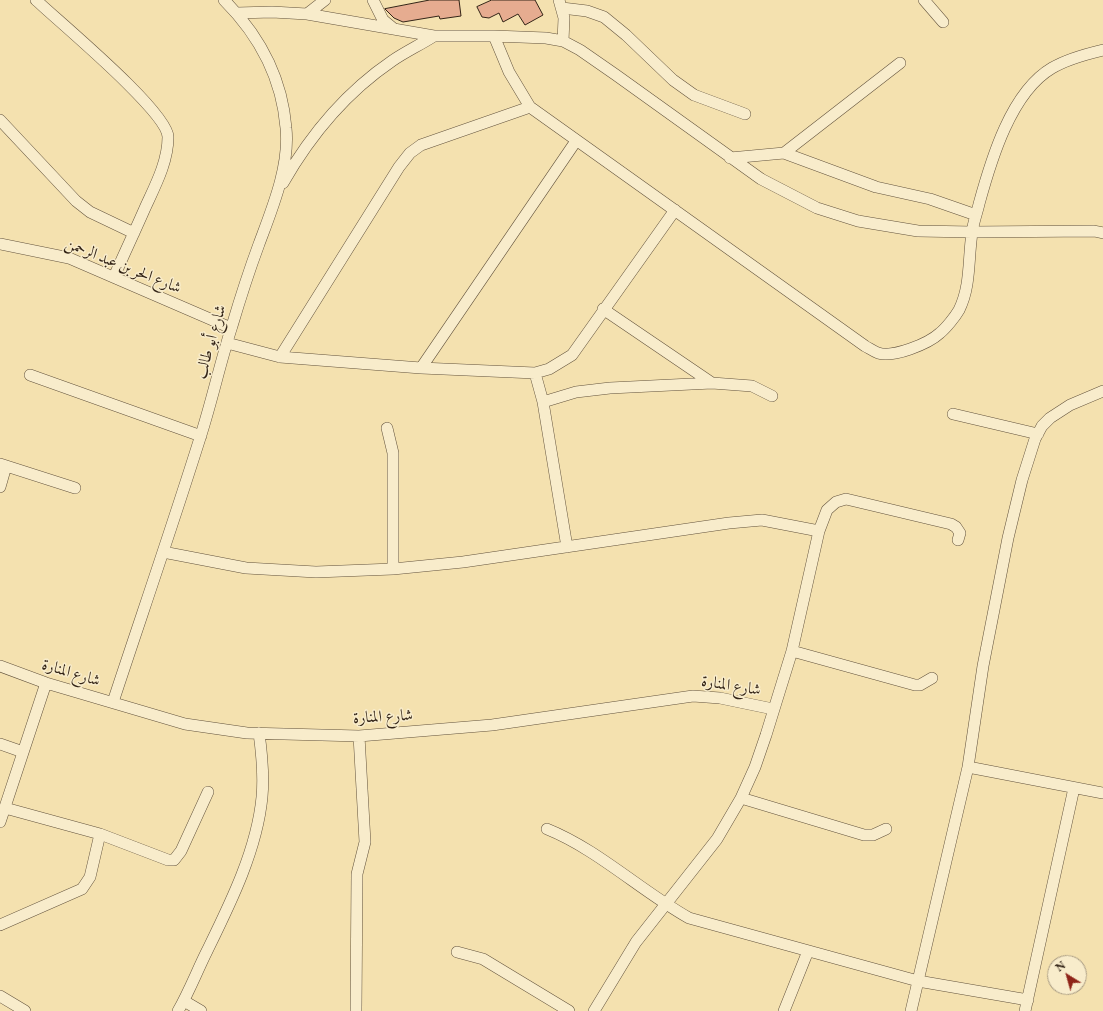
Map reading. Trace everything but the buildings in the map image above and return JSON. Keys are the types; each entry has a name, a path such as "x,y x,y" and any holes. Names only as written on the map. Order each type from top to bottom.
{"street":[{"path":"36,0 125,81 150,107 163,124 168,135 162,170 114,277"},
{"name":"شارع أبو طالب","path":"113,702 201,436 231,328 278,192 284,161 287,130 282,98 273,68 258,40 237,13 224,0"},
{"path":"307,14 325,0"},
{"path":"373,0 383,20 394,29"},
{"path":"924,0 943,22"},
{"path":"563,41 561,4 604,17 673,80 694,95 745,114"},
{"path":"237,13 272,12 307,14 434,36 546,38 563,41 580,50 616,75 761,179 817,208 858,221 918,231 972,232 1100,230"},
{"path":"278,192 299,154 326,119 357,88 392,61 434,36"},
{"path":"494,36 509,72 530,107 865,346 879,353 893,354 907,350 939,334 958,310 969,272 972,232 989,166 1014,110 1032,85 1051,68 1071,59 1103,50"},
{"path":"784,153 900,63"},
{"path":"280,357 389,181 410,153 421,145 530,107"},
{"path":"0,120 76,201 90,212 134,233"},
{"path":"421,368 576,141"},
{"path":"730,158 777,152 784,153 876,187 930,198 976,215"},
{"path":"227,343 280,357 421,368 535,373 549,370 572,355 603,309 675,210"},
{"name":"شارع الحر بن عبد الرحمن","path":"0,244 69,258 231,328"},
{"path":"603,309 712,382"},
{"path":"535,373 543,402 567,547"},
{"path":"30,375 201,436"},
{"path":"543,402 576,392 610,388 712,382 752,386 772,396"},
{"path":"911,1011 968,767 983,666 1008,538 1022,480 1042,426 1070,405 1103,391"},
{"path":"953,414 1038,434"},
{"path":"387,428 393,453 393,569"},
{"path":"0,487 3,465 75,488"},
{"path":"594,1011 636,942 717,839 741,798 755,767 792,651 819,531 827,510 836,502 846,499 951,524 956,527 960,533 958,540"},
{"path":"163,552 246,568 316,572 393,569 463,562 729,523 762,520 819,531"},
{"path":"792,651 915,685 920,685 932,678"},
{"name":"شارع المنارة","path":"0,666 46,683 185,724 240,733 359,736 492,725 693,696 720,698 773,709"},
{"path":"0,822 46,683"},
{"path":"178,1011 220,924 243,870 255,834 262,798 263,770 259,733"},
{"path":"356,1011 357,874 365,842 359,736"},
{"path":"0,744 23,752"},
{"path":"968,767 1103,793"},
{"path":"547,829 569,837 665,904 689,918 918,981 1026,1006 1074,788"},
{"path":"4,808 100,834 168,860 174,860 181,851 208,792"},
{"path":"741,798 864,835 873,836 886,829"},
{"path":"0,925 82,889 90,877 100,834"},
{"path":"784,1011 808,951"},
{"path":"457,952 483,959 569,1011"},
{"path":"0,996 25,1011"},
{"path":"184,1001 201,1011"}]}
